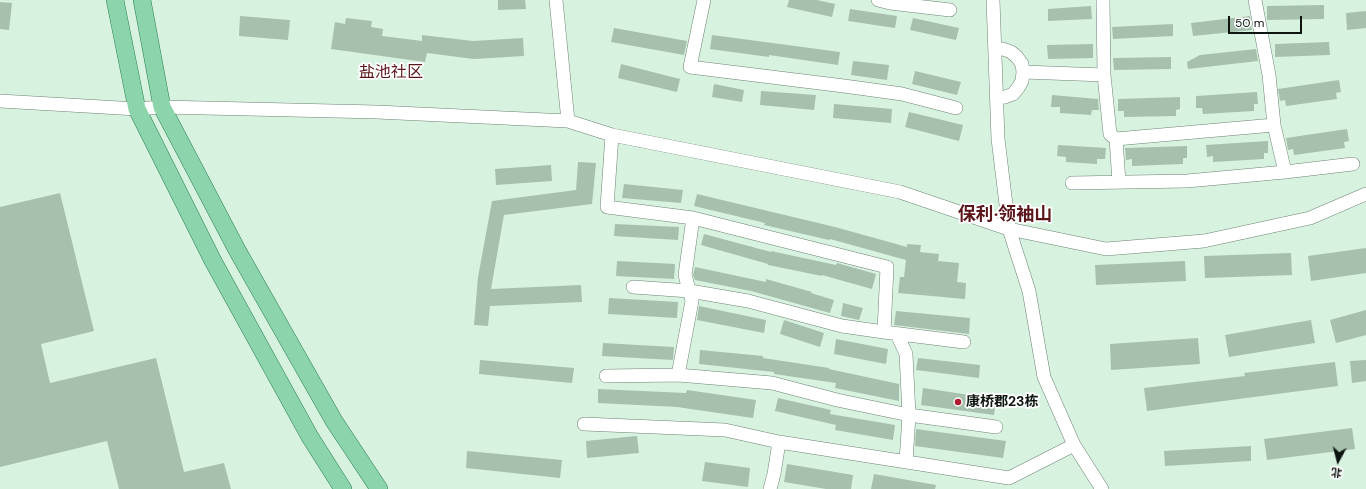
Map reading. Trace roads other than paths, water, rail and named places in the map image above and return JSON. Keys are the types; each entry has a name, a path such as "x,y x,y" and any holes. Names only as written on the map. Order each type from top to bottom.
{"main road":[{"path":"115,0 137,109 213,262 310,437 343,489"},
{"path":"142,0 162,108 240,257 334,421 379,489"}],"street":[{"path":"556,0 568,121"},
{"path":"704,0 690,67 902,94 956,108"},
{"path":"878,0 890,3 950,10"},
{"path":"993,0 998,139 1009,229 1029,291 1044,377 1074,445 1102,489"},
{"path":"1103,0 1104,75 1110,134 1116,139 1274,125"},
{"path":"1255,0 1269,75 1274,125 1285,172"},
{"path":"995,49 1007,50 1018,57 1022,64 1023,72 1022,81 1018,88 1012,94 997,98"},
{"path":"1023,72 1104,75"},
{"path":"0,101 137,109 162,108 377,112 568,121 612,135 900,192 1009,229 1106,249 1204,241 1310,218 1366,194"},
{"path":"612,135 607,207 693,218 887,267 890,333 906,354 909,415 906,462"},
{"path":"1116,139 1119,182"},
{"path":"1072,183 1187,181 1353,164"},
{"path":"678,375 692,301 685,275 693,218"},
{"path":"633,287 690,291 748,301 842,326 964,342"},
{"path":"606,376 678,375 772,383 837,400 909,415 996,427"},
{"path":"584,424 725,430 779,442 1009,478 1074,445"},
{"path":"770,489 779,442"}],"place":[{"name":"康桥郡23栋","path":"958,402"}],"district":[{"name":"盐池社区","path":"391,73"},
{"name":"保利·领袖山","path":"1005,215"}]}
